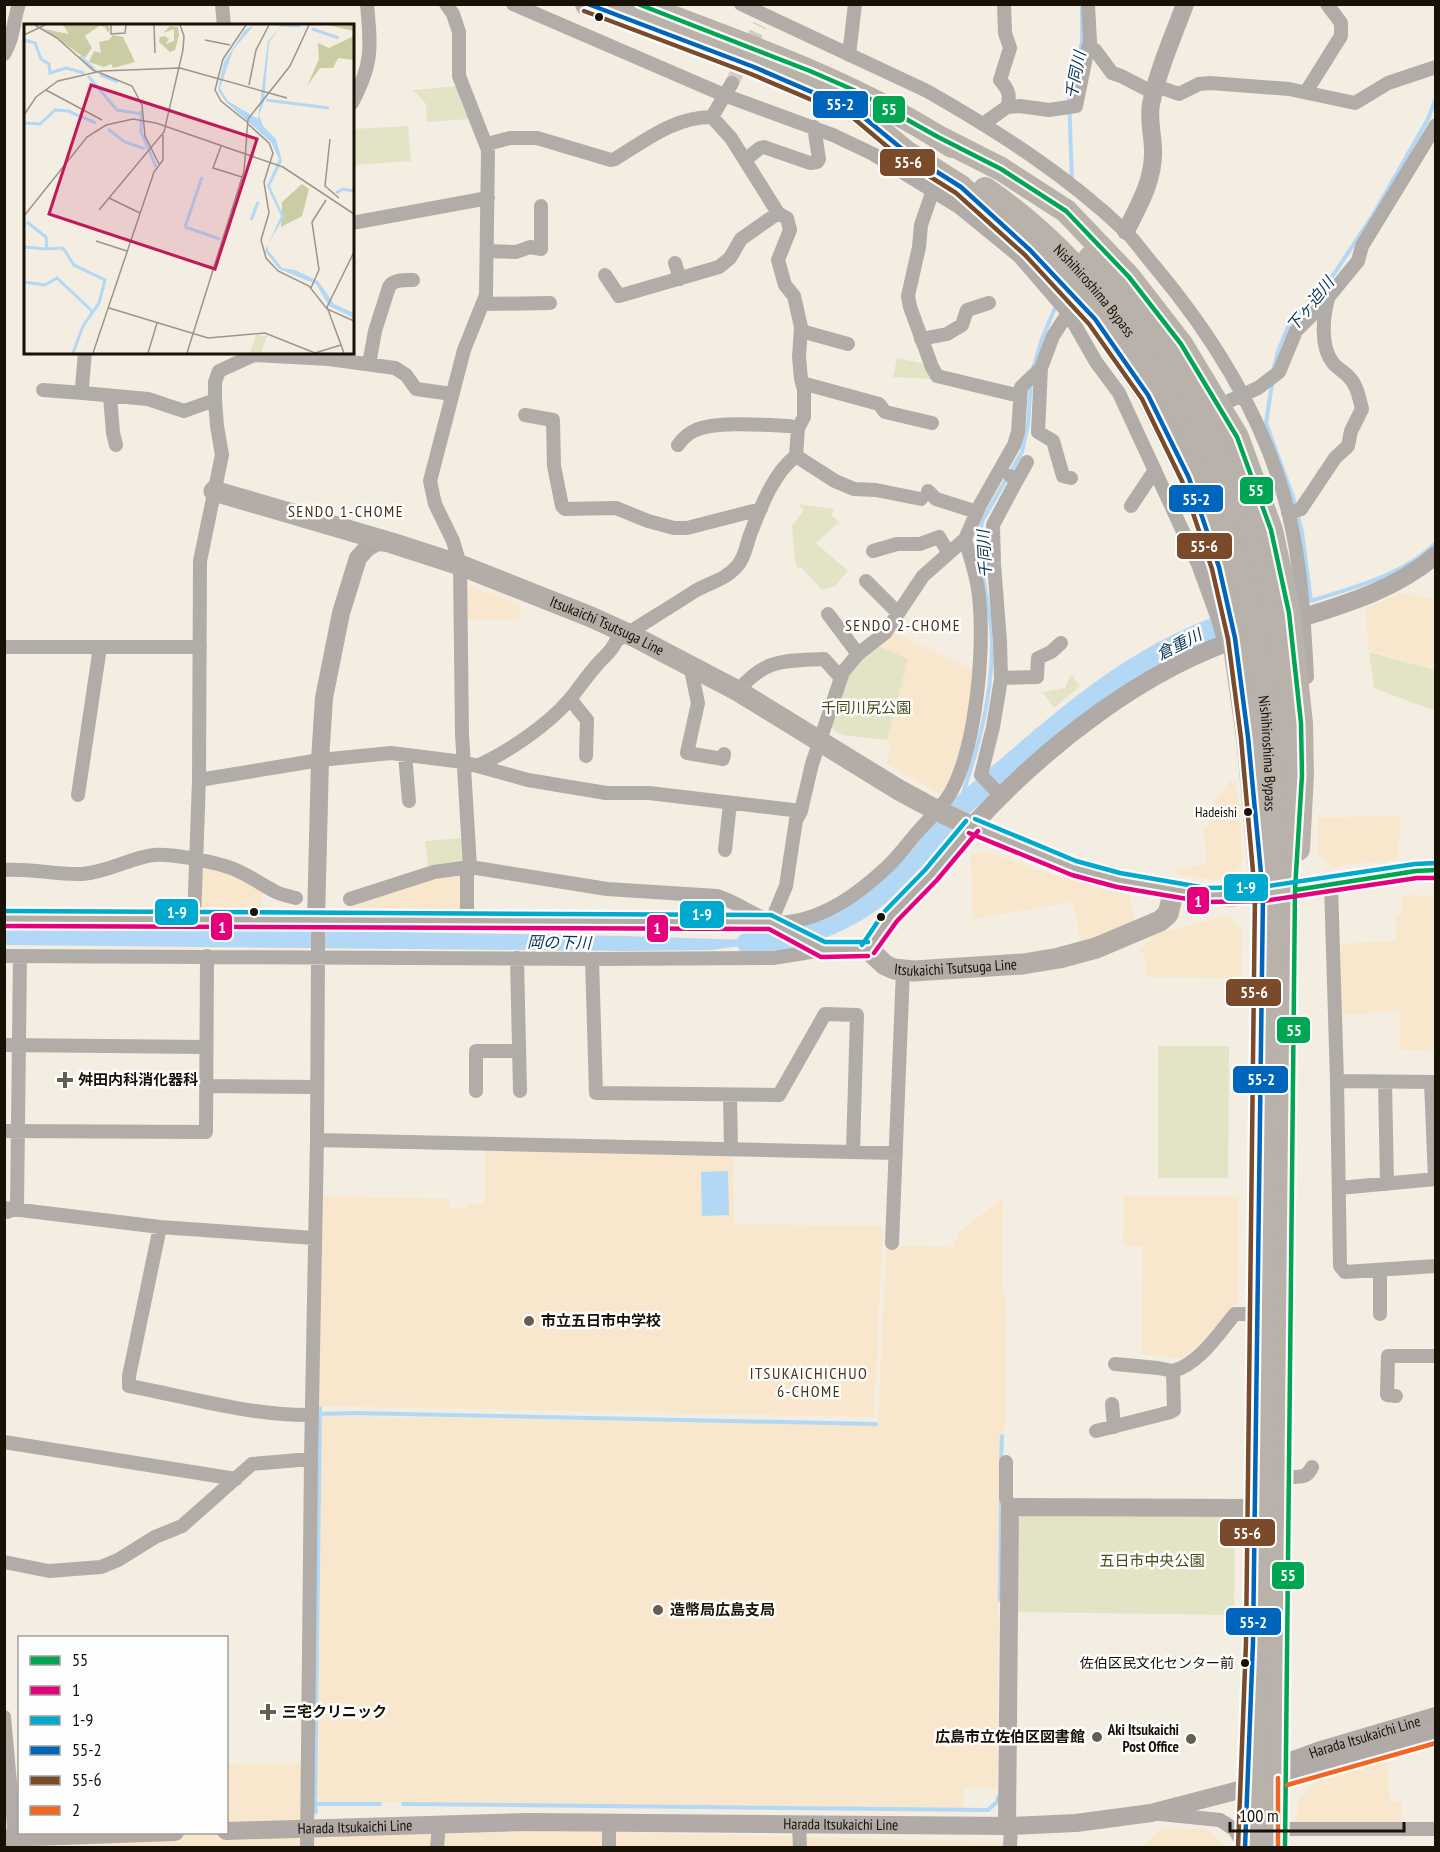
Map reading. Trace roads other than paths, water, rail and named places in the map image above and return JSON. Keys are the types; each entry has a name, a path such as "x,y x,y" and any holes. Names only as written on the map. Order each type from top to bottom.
{"highway":[{"name":"Nishihiroshima Bypass","path":"587,4 754,67 856,111 948,164 989,192 1049,242 1091,286 1124,327 1169,396 1240,533 1266,600 1284,714 1287,786 1282,1841"},
{"name":"Nishihiroshima Bypass","path":"637,4 810,71 865,96 1001,169 1066,211 1129,277 1181,344 1237,437 1271,530 1295,607 1302,775 1295,890 1290,1477 1282,1841"},
{"name":"Nishihiroshima Bypass","path":"856,111 907,153 961,187 1030,250 1095,319 1148,395 1189,478 1219,567 1224,615 1248,737 1263,894 1253,1642 1248,1787 1249,1847"},
{"name":"Nishihiroshima Bypass","path":"938,137 992,172 1071,238 1105,274 1139,317 1175,371 1204,423 1228,475 1240,533 1266,715 1270,784 1265,1320 1249,1847"}],"main road":[{"name":"Itsukaichi Tsutsuga Line","path":"214,491 460,565 563,605 628,634 738,691 890,784 939,811 1074,868 1118,880 1205,895 1263,894 1436,870"},
{"name":"Itsukaichi Tsutsuga Line","path":"868,949 885,965 903,970 936,971 1023,964 1078,954 1119,940 1160,921 1168,914 1174,890"},
{"path":"4,918 317,923 466,921 776,925 819,948 868,949"}],"street":[{"path":"4,54 13,31 19,4"},
{"path":"222,4 224,24"},
{"path":"354,99 364,81 370,58 367,4"},
{"path":"446,4 453,14 459,32 459,76 488,150 486,295 464,350 430,482 435,504 457,549 460,565 463,762 470,867 467,872 466,921"},
{"path":"513,4 728,89 873,154 958,207 1018,256 1068,313 1096,362 1119,393 1224,615"},
{"path":"741,4 762,20 849,55 927,91 983,124 1038,159 1126,231 1192,313 1215,346 1242,394 1293,511 1295,607"},
{"path":"849,55 855,4"},
{"path":"1004,4 1005,33 1010,48 1000,80 1010,97 1007,107"},
{"path":"983,124 1007,107 1020,106 1049,110 1076,106 1090,42 1088,4"},
{"path":"1126,231 1152,172 1150,112 1155,90 1185,4"},
{"path":"1306,92 1341,36 1341,23 1327,4"},
{"path":"1088,47 1095,50 1112,73 1155,90 1179,94 1199,84 1210,83 1306,92 1356,103 1388,83 1435,67"},
{"path":"712,117 728,89"},
{"path":"486,144 510,138 537,138 611,160 670,126 692,118 712,117"},
{"path":"477,766 515,745 556,714 597,664 613,649 616,641 697,590 719,581 734,569 744,555 761,509 784,467 796,456 798,429 804,417 804,390 799,357 801,331 794,296 786,285 778,260 790,230 787,218 778,213 731,138 712,117"},
{"path":"1227,402 1274,377 1296,331 1358,261 1362,246 1436,125"},
{"path":"745,160 760,147 764,147 810,163 817,162 819,159 814,127"},
{"path":"933,190 921,225 919,247 908,296 932,367 937,376 1020,396"},
{"path":"354,223 488,198"},
{"path":"487,250 516,252 530,247 541,249 541,206"},
{"path":"605,275 619,296 719,267 730,258 741,239 778,213"},
{"path":"675,263 680,279"},
{"path":"369,364 375,331 391,283 413,280"},
{"path":"1293,511 1348,446 1351,431 1362,409 1355,385 1349,376 1333,364 1329,357 1324,326 1328,297"},
{"path":"483,304 550,303"},
{"path":"921,339 947,334 962,326 967,310 989,303"},
{"path":"1068,313 1053,336 1039,370 1038,432 1053,441 1063,476 1071,478"},
{"path":"801,331 849,344"},
{"path":"83,393 85,354"},
{"path":"194,920 199,780 200,561 222,455 216,426 215,400 219,371 254,354 329,359 394,368 400,371 416,389 452,394"},
{"path":"999,794 982,773 993,727 1000,678 993,525 1009,476 1018,432 1021,387 1039,370"},
{"path":"802,383 879,404 885,412 932,423"},
{"path":"43,390 148,399 184,411 215,400"},
{"path":"110,396 116,445"},
{"path":"525,415 553,420 554,466 562,506 565,509 616,508 648,521 674,528 687,528 761,509"},
{"path":"678,445 685,436 697,429 716,426 789,426 798,429"},
{"path":"1143,447 1159,438"},
{"path":"796,456 834,481 854,489 925,495 977,512"},
{"path":"776,925 786,886 796,820 801,811 820,740 849,663 885,633 923,576 965,539 977,512 1009,476 1027,462"},
{"path":"1131,506 1155,470"},
{"path":"873,551 897,544 920,544 939,537 948,552"},
{"path":"350,899 434,872 470,867 607,889 717,896 728,899 776,925 821,913 854,896 898,856 939,811 957,780 975,708 980,607 974,567 965,539"},
{"path":"307,1848 310,1460 317,1140 317,923 320,760 324,698 341,613 358,558 367,548 377,542 392,543"},
{"path":"868,949 891,916 930,875 969,825 999,794 1123,696 1169,668 1295,607 1382,591 1421,568 1436,555"},
{"path":"866,581 898,613"},
{"path":"828,614 858,654"},
{"path":"1000,678 1037,677 1038,658 1051,652 1061,643"},
{"path":"4,647 200,647"},
{"path":"78,795 100,647"},
{"path":"738,691 753,674 779,662 824,659 842,678"},
{"path":"690,665 698,704 687,753 723,759 724,754"},
{"path":"570,699 587,720 586,756"},
{"path":"199,780 320,760 383,754 405,755 463,762 528,780 606,793 649,793 801,811"},
{"path":"405,755 409,801"},
{"path":"725,850 730,802"},
{"path":"4,870 19,868 68,874 84,873 111,868 151,855 163,855 225,866 276,892 296,898"},
{"path":"1331,885 1340,1266 1345,1272 1436,1266"},
{"path":"4,956 318,954 592,959 773,958 819,948"},
{"path":"8,1210 17,1206 11,1131 20,1045 20,956"},
{"path":"11,1131 206,1132 207,956"},
{"path":"517,958 520,1091"},
{"path":"592,959 596,1093 779,1095 825,1014 857,1015 853,1151"},
{"path":"892,1243 903,970"},
{"path":"4,1045 206,1047"},
{"path":"476,1091 476,1051 519,1051"},
{"path":"1337,1081 1433,1082 1435,1179 1339,1188"},
{"path":"1385,1082 1387,1184"},
{"path":"206,1086 317,1087"},
{"path":"730,1095 730,1149"},
{"path":"317,1140 896,1153"},
{"path":"8,1210 160,1227 314,1239"},
{"path":"160,1227 129,1376 129,1386 237,1407 292,1415 312,1415"},
{"path":"1380,1270 1380,1314"},
{"path":"1115,1364 1173,1371 1184,1369 1235,1314 1257,1314"},
{"path":"1396,1396 1387,1395 1389,1356 1436,1356"},
{"path":"1096,1431 1174,1410 1173,1371"},
{"path":"1112,1404 1114,1426"},
{"path":"4,1442 236,1479"},
{"path":"4,1562 49,1571 101,1567 126,1556 155,1537 182,1526 252,1464 310,1460"},
{"path":"1006,1462 1006,1498 1010,1507 1010,1848"},
{"path":"1290,1477 1304,1477 1309,1474 1312,1467"},
{"path":"1010,1507 1255,1508"},
{"name":"Harada Itsukaichi Line","path":"228,1831 439,1823 609,1822 1009,1826 1076,1822 1151,1813 1248,1787 1285,1771 1318,1751 1436,1716"},
{"path":"4,1717 10,1838 110,1841 167,1834"},
{"name":"Harada Itsukaichi Line","path":"1285,1771 1436,1735"},
{"path":"1151,1813 1220,1820 1234,1829 1249,1847"},
{"path":"609,1822 609,1848"},
{"path":"437,1848 439,1823"},
{"path":"799,1824 800,1848"},
{"path":"1282,1841 1436,1829"}],"water":[{"name":"岡の下川","path":"5,925 625,936 776,941 712,950 625,951 5,945"},
{"path":"728,1171 729,1215 702,1216 701,1172"}],"waterway":[{"name":"千同川","path":"1072,182 1069,97 1082,42 1082,8"},
{"name":"下ヶ迫川","path":"1273,371 1278,351 1289,325 1334,274 1373,215 1428,119 1436,98"},
{"name":"千同川","path":"1033,369 1055,308"},
{"name":"千同川","path":"957,811 982,729 991,666 991,629 980,551 982,521 1022,452 1028,424 1031,382"},
{"name":"下ヶ迫川","path":"1272,384 1266,423 1293,497 1302,532 1311,601 1393,572 1423,554 1436,543"},
{"name":"倉重川","path":"747,943 798,935 821,928 863,907 902,876 952,816 1091,698 1119,678 1177,644 1241,619"},
{"path":"315,1804 320,1408"},
{"path":"319,1414 876,1424"},
{"path":"1001,1462 1002,1436"},
{"path":"1000,1600 1001,1500"},
{"path":"403,1804 988,1810 998,1801 998,1797"},
{"path":"316,1812 315,1804 380,1804"}],"tunnel":[{"path":"732,83 760,25"}],"place":[{"name":"Hadeishi","path":"1248,812"},
{"name":"舛田内科消化器科","path":"65,1080"},
{"name":"市立五日市中学校","path":"529,1321"},
{"name":"造幣局広島支局","path":"658,1610"},
{"name":"佐伯区民文化センター前","path":"1245,1663"},
{"name":"三宅クリニック","path":"268,1712"},
{"name":"広島市立佐伯区図書館","path":"1097,1737"},
{"name":"Aki Itsukaichi Post Office","path":"1191,1739"}],"district":[{"name":"SENDO 1-CHOME","path":"346,511"},
{"name":"SENDO 2-CHOME","path":"903,625"},
{"name":"ITSUKAICHICHUO 6-CHOME","path":"809,1382"}],"park label":[{"name":"千同川尻公園","path":"866,708"},
{"name":"五日市中央公園","path":"1152,1561"}]}
